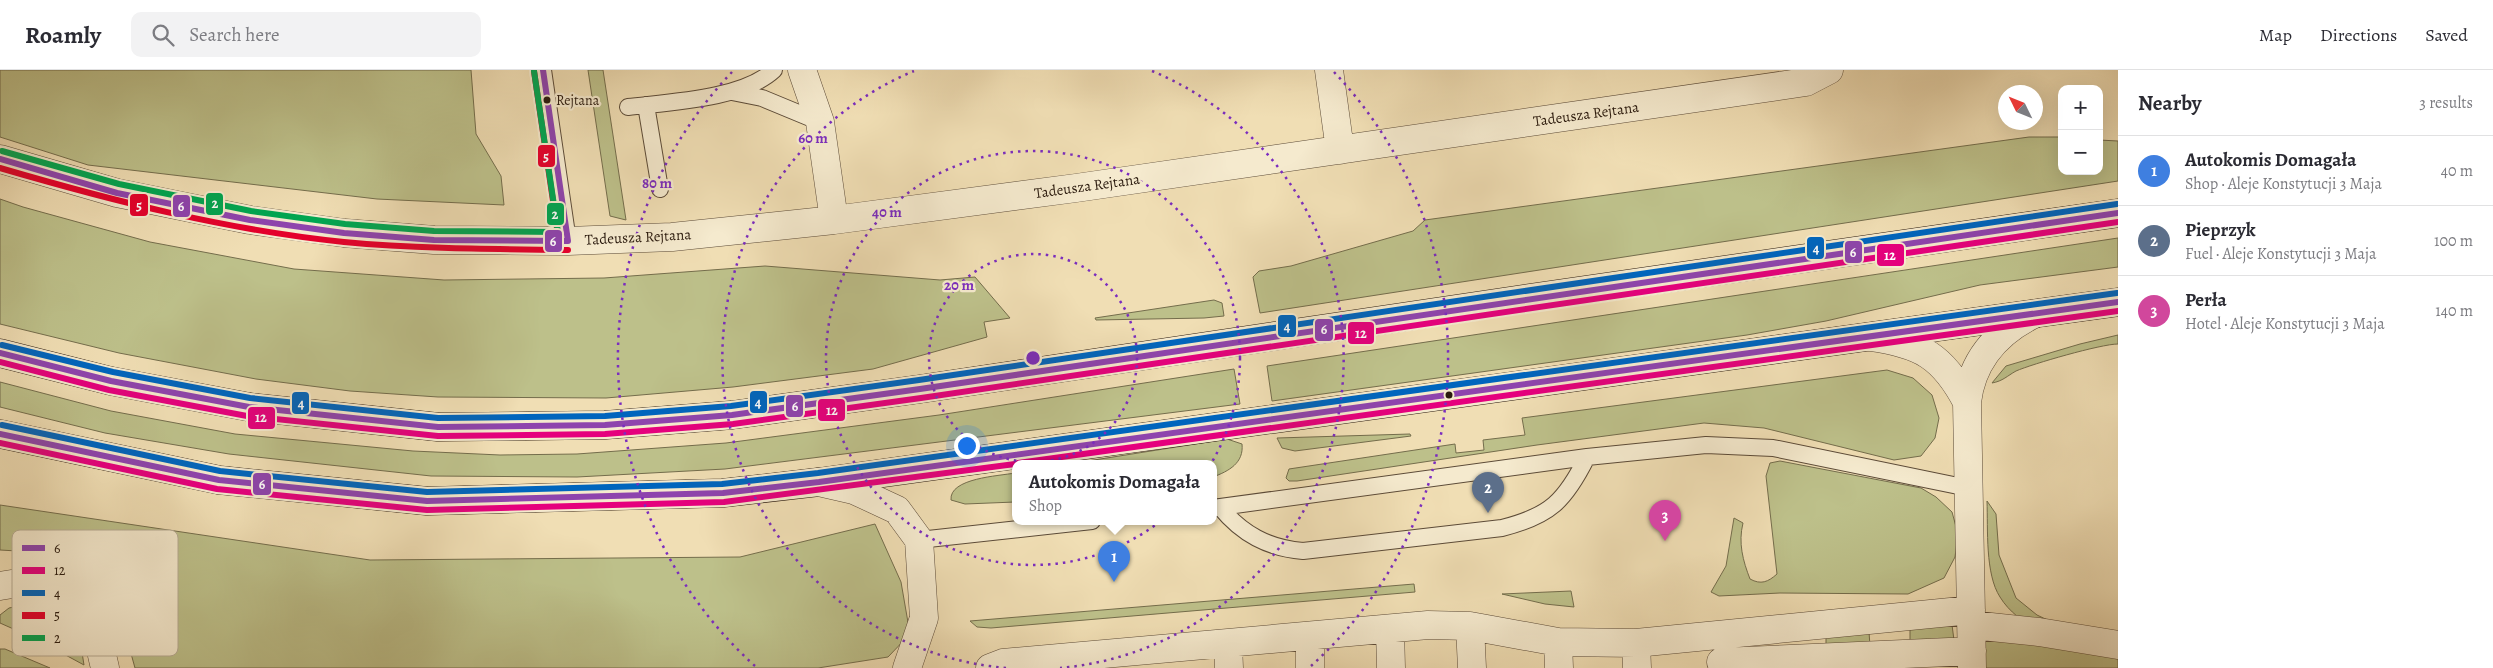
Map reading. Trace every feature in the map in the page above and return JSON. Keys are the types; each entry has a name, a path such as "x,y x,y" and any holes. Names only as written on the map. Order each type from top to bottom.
{"street":[{"path":"802,70 820,122 834,220"},
{"path":"1329,70 1340,150"},
{"name":"Tadeusza Rejtana","path":"0,159 117,193 250,220 344,233 434,240 568,241 672,237 834,220 1340,150 1806,82 1829,70"},
{"path":"0,353 111,381 249,407 438,427 605,425 732,415 920,389 1512,300 2118,213"},
{"path":"0,434 219,480 427,501 723,493 819,482 2118,302"},
{"path":"1972,639 1967,402 1974,375 1987,351 2012,325 2034,314"},
{"path":"1864,336 1894,341 1916,348 1932,356 1954,378 1967,402"},
{"path":"819,482 854,490 897,510 919,540 924,618 907,668"},
{"path":"990,668 1003,663 1058,664 1228,656 1310,636 1428,625 1470,626 1559,655 1637,655 1721,634 1897,617 1972,639"},
{"path":"1896,661 1897,617"},
{"path":"1470,626 1472,668"},
{"path":"1804,626 1806,663"},
{"path":"1390,629 1391,668"},
{"path":"1721,634 1721,665 1896,661 1972,639 2032,631 2118,645"},
{"path":"1310,636 1310,668"}],"lane":[{"path":"543,70 568,241"},
{"path":"628,107 732,92 766,78 774,70"},
{"path":"732,92 762,98 820,122"},
{"path":"646,105 660,188"},
{"path":"1217,507 1587,457 1706,445 1756,446 1968,488"},
{"path":"1217,508 1238,527 1262,542 1275,547 1303,551 1502,528 1525,522 1549,510 1572,487 1587,457"},
{"path":"919,540 1056,525"}],"green space":[{"path":"0,70 471,70 476,134 501,176 504,205 377,199 88,165 0,137"},
{"path":"588,70 603,70 626,220 610,216"},
{"path":"2029,137 2058,137 2058,175 2103,175 2103,140 2118,141 2118,181 1260,313 1253,277 1259,271 1291,266 1413,231 1425,220"},
{"path":"0,199 150,242 294,269 444,280 604,278 765,266 940,280 975,277 1010,318 984,322 987,337 873,369 733,387 606,398 438,397 350,391 256,379 119,353 0,324"},
{"path":"2118,238 2118,267 1980,285 1826,321 1747,335 1272,401 1267,366"},
{"path":"1214,300 1222,303 1224,316 1096,320 1095,318"},
{"path":"2118,335 2118,344 2082,351 2036,364 2016,371 2002,380 1992,383 2006,366"},
{"path":"1234,369 1240,404 725,469 577,477 431,476 229,454 105,433 0,407 0,382 111,411 235,434 413,451 500,455 577,454 726,443 939,415"},
{"path":"1887,370 1913,378 1932,395 1939,418 1935,438 1921,456 1894,460 1764,428 1704,423 1537,445 1297,481 1289,481 1286,478 1289,469 1455,444 1456,453 1484,450 1483,440 1525,435 1522,418"},
{"path":"1410,434 1411,436 1295,451 1282,448 1277,438"},
{"path":"1227,439 1242,444 1241,456 1238,461 1230,469 1217,475 1217,460 1094,460"},
{"path":"1780,461 1921,488 1936,497 1952,512 1958,534 1955,557 1944,578 1908,594 1780,593 1719,596 1711,592 1726,566 1734,518 1743,523 1742,552 1750,579 1764,582 1777,574 1766,476 1770,463"},
{"path":"1012,473 1012,502 965,504 951,500 953,493 958,487 976,479"},
{"path":"1987,501 1996,514 1999,555 2016,598 2037,615 2056,624 2118,632 2118,668 1973,668 1972,625 2038,631 2012,612 1995,587 1988,551"},
{"path":"0,505 168,530 12,530 12,551 0,550"},
{"path":"875,524 901,582 910,634 888,657 818,668 135,668 132,656 178,656 178,531 370,560 740,557"},
{"path":"1414,584 1415,592 991,628 977,627 970,621"},
{"path":"1571,591 1574,607 1545,604 1502,594"},
{"path":"12,607 12,628 0,623 0,615"},
{"path":"1952,625 1954,640 1910,643 1910,628"},
{"path":"1869,632 1870,646 1826,647 1826,635"},
{"path":"0,649 5,649 12,652 12,656 22,656 50,668 0,668"},
{"path":"67,656 83,656 84,665"}],"transit line":[{"name":"6","path":"0,159 117,193 250,220 344,233 434,240 568,241 543,70"},
{"name":"5","path":"534,71 559,242"},
{"name":"2","path":"2,151 119,184 251,211 345,224 434,231 558,232 534,71"},
{"name":"5","path":"0,168 170,213 300,237 400,246 568,250"},
{"name":"4","path":"2,345 113,372 250,398 438,418 605,416 731,406 919,380 2117,204"},
{"name":"6","path":"0,353 111,381 249,407 438,427 605,425 732,415 920,389 2118,213"},
{"name":"12","path":"0,362 109,390 247,416 438,436 605,434 733,424 921,398 2118,222"},
{"name":"4","path":"2,425 220,471 427,492 722,484 818,473 2117,293"},
{"name":"6","path":"0,434 219,480 427,501 723,493 819,482 2118,302"},
{"name":"12","path":"1040,460 2118,311"},
{"name":"12","path":"0,443 217,489 427,510 724,502 1012,464"}],"place":[{"name":"Rejtana","path":"547,100"},
{"name":"Pieprzyk","path":"1488,513"},
{"name":"Perła","path":"1665,541"},
{"name":"Autokomis Domagała","path":"1114,582"}]}
